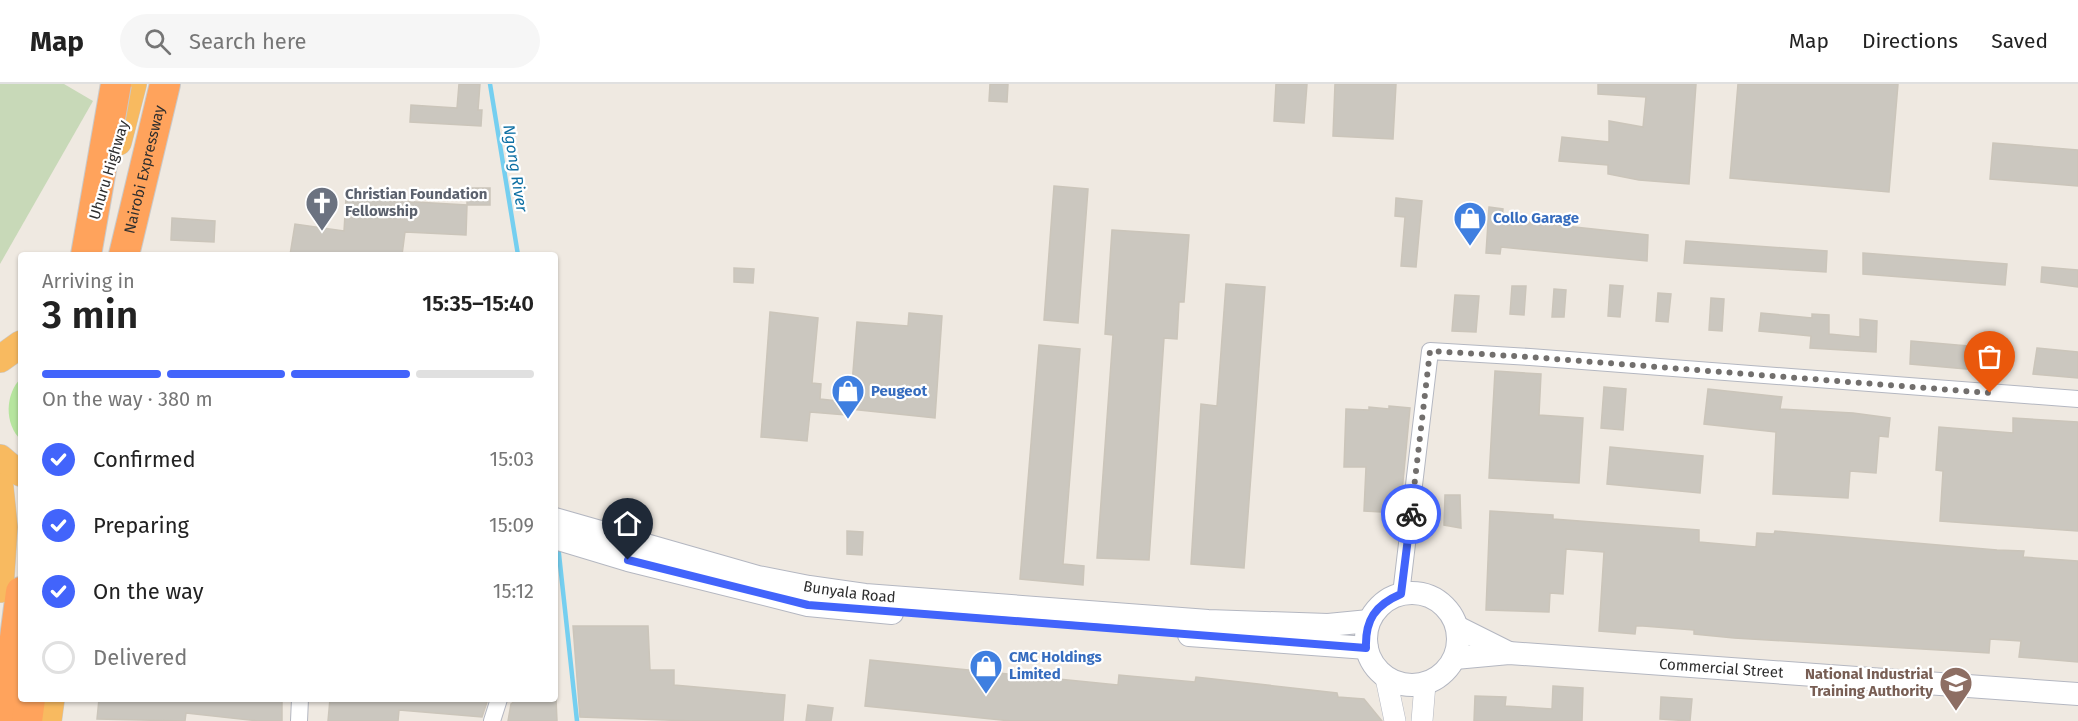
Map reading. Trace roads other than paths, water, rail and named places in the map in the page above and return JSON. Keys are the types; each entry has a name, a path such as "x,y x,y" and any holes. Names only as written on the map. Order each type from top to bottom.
{"highway":[{"path":"117,84 124,122"},
{"path":"85,252 117,84"},
{"name":"Uhuru Highway","path":"85,252 124,122 133,84"},
{"path":"156,174 166,84"},
{"name":"Nairobi Expressway","path":"125,252 166,84"},
{"path":"133,252 181,84"},
{"path":"0,458 18,472"},
{"path":"0,487 4,527 0,589"},
{"path":"4,721 18,615"},
{"path":"27,721 30,702"},
{"path":"48,721 51,702"}],"main road":[{"name":"Bunyala Road","path":"558,520 758,577 865,595 1208,621 1328,625 1369,621"},
{"name":"Bunyala Road","path":"558,539 650,566 808,605 1366,648"},
{"path":"1401,594 1419,594 1436,600 1449,611 1457,627 1458,643 1455,658 1447,670 1425,684 1405,685 1386,678 1374,665 1366,648 1369,621 1377,609 1388,600 1401,594"},
{"name":"Commercial Street","path":"1457,627 1509,653"},
{"name":"Commercial Street","path":"1455,658 1509,653 2078,694"}],"street":[{"path":"1401,594 1430,351 2078,399"},
{"path":"1386,678 1395,721"},
{"path":"1422,721 1425,684"},
{"path":"298,721 300,702"},
{"path":"492,721 498,702"}],"waterway":[{"name":"Ngong River","path":"490,84 518,252"},
{"name":"Ngong River","path":"558,545 577,721"}],"place":[{"name":"Christian Foundation Fellowship","path":"322,232"},
{"name":"Collo Garage","path":"1470,247"},
{"name":"Peugeot","path":"848,420"},
{"name":"CMC Holdings Limited","path":"986,695"},
{"name":"National Industrial Training Authority","path":"1956,712"}]}
